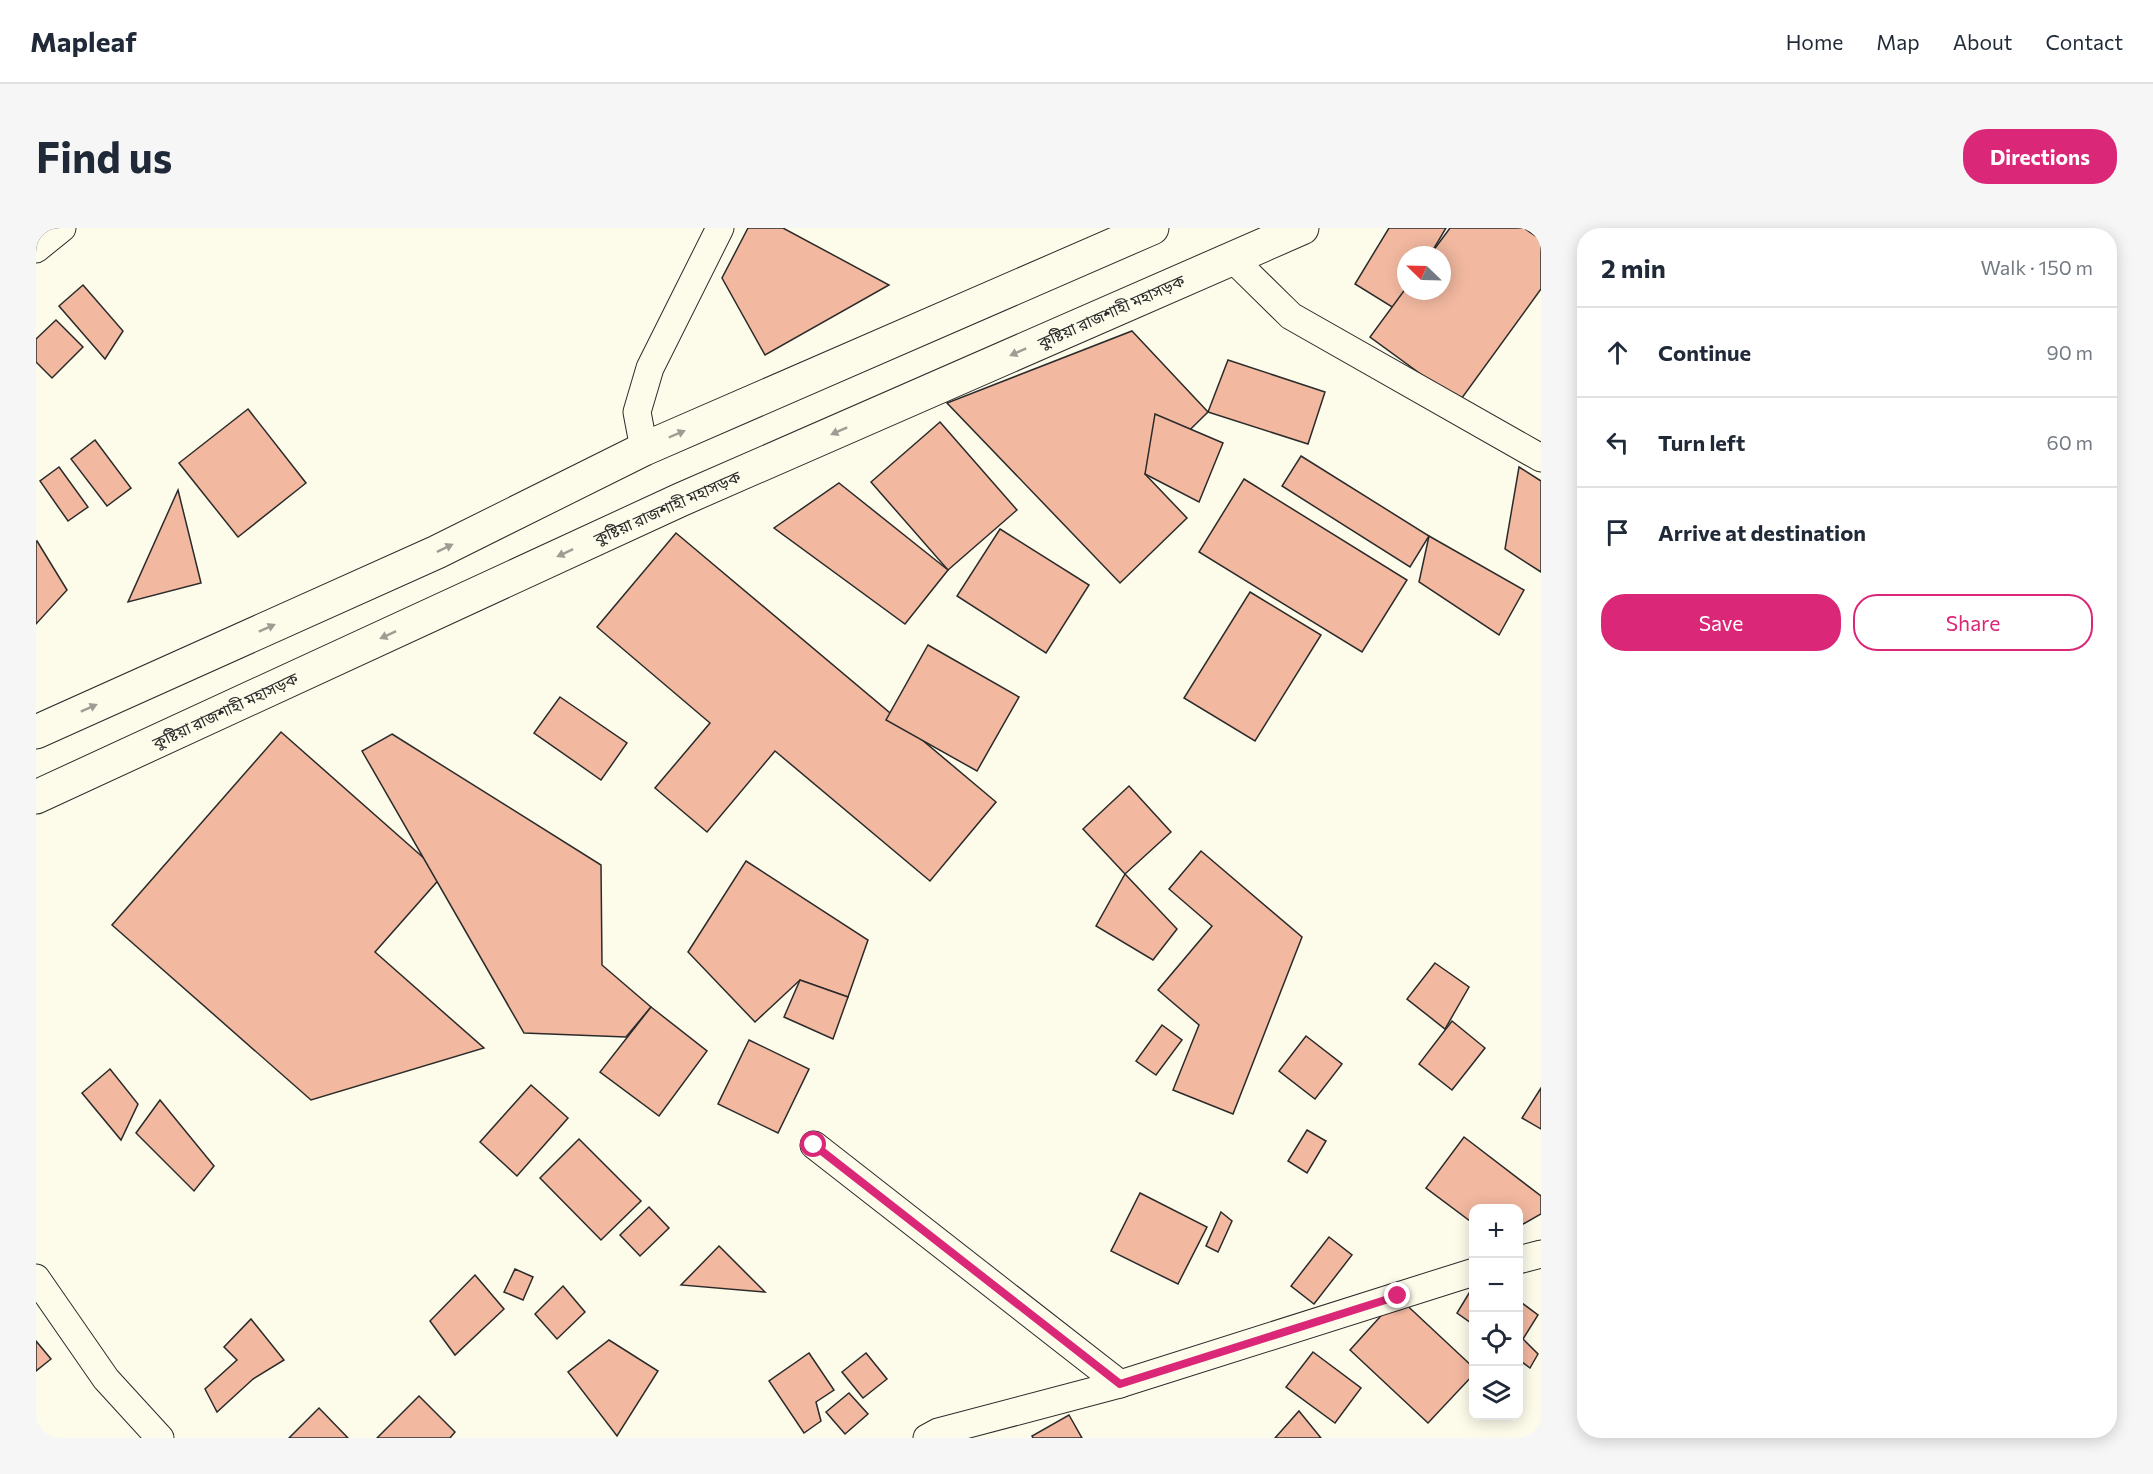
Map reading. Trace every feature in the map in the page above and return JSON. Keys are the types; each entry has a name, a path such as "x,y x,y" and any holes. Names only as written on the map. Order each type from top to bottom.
{"highway":[{"path":"36,732 437,552 644,449 1152,228"},
{"name":"কুষ্টিয়া রাজশাহী মহাসড়ক","path":"36,797 680,500 1302,228"}],"street":[{"path":"36,249 62,228"},
{"path":"644,449 637,412 651,368 720,228"},
{"path":"1232,258 1291,316 1541,458"},
{"path":"814,1145 1120,1384"},
{"path":"1523,1259 1541,1254"},
{"path":"927,1438 938,1432 1120,1384 1469,1273"},
{"path":"36,1278 106,1379 160,1438"}],"building":[{"path":"748,228 783,228 889,285 765,355 722,278"},
{"path":"1389,228 1446,228 1435,246 1397,246 1397,300 1403,300 1397,310 1355,284"},
{"path":"1450,228 1524,228 1541,240 1541,289 1459,402 1370,337 1397,300 1451,300 1451,246 1437,246"},
{"path":"83,285 123,331 105,359 59,306"},
{"path":"56,320 83,347 52,378 36,362 36,339"},
{"path":"1132,331 1208,412 1145,474 1187,518 1120,583 947,403"},
{"path":"1228,360 1325,392 1308,444 1208,412"},
{"path":"248,409 306,483 238,537 179,463"},
{"path":"1155,414 1223,443 1199,502 1145,474"},
{"path":"940,422 1017,510 948,570 871,482"},
{"path":"95,440 131,488 107,506 71,459"},
{"path":"1301,456 1429,536 1410,567 1282,486"},
{"path":"59,467 88,507 68,521 40,481"},
{"path":"1519,467 1541,481 1541,572 1505,549"},
{"path":"1244,479 1407,580 1362,652 1199,552"},
{"path":"839,483 948,570 905,624 774,528"},
{"path":"178,490 201,583 128,602"},
{"path":"1000,529 1089,585 1046,653 957,596"},
{"path":"676,533 996,802 930,881 775,751 707,832 655,788 710,723 597,627"},
{"path":"1429,536 1524,590 1499,635 1419,582"},
{"path":"36,542 67,590 36,624"},
{"path":"1250,592 1321,635 1255,741 1184,698"},
{"path":"928,645 1019,697 977,771 886,720"},
{"path":"560,697 627,743 601,780 534,733"},
{"path":"281,732 443,875 375,952 484,1048 311,1100 112,925"},
{"path":"392,734 601,865 602,965 651,1007 626,1037 524,1033 362,751"},
{"path":"1129,786 1171,832 1125,874 1083,829"},
{"path":"1201,851 1302,937 1233,1114 1173,1090 1199,1025 1158,990 1212,926 1169,889"},
{"path":"746,861 868,940 848,997 800,980 755,1022 688,952"},
{"path":"1125,874 1177,929 1153,960 1096,926"},
{"path":"1435,963 1469,987 1445,1029 1407,999"},
{"path":"800,980 848,997 833,1039 784,1017"},
{"path":"651,1007 707,1051 659,1116 600,1072"},
{"path":"1452,1021 1485,1048 1452,1090 1419,1064"},
{"path":"1162,1025 1182,1040 1156,1075 1136,1061"},
{"path":"1306,1036 1342,1064 1315,1099 1279,1071"},
{"path":"749,1040 809,1069 778,1133 718,1104"},
{"path":"110,1069 138,1104 121,1140 82,1093"},
{"path":"531,1085 568,1118 517,1176 480,1142"},
{"path":"1541,1088 1541,1129 1522,1118"},
{"path":"160,1100 214,1166 194,1191 136,1133"},
{"path":"1307,1130 1326,1141 1307,1173 1288,1161"},
{"path":"1464,1137 1541,1196 1541,1214 1523,1224 1523,1204 1469,1204 1469,1220 1426,1188"},
{"path":"579,1139 641,1201 601,1240 540,1178"},
{"path":"1140,1193 1207,1227 1178,1284 1111,1251"},
{"path":"649,1207 669,1228 640,1256 620,1235"},
{"path":"1221,1212 1232,1221 1218,1252 1206,1246"},
{"path":"1329,1237 1352,1255 1314,1304 1291,1286"},
{"path":"719,1246 765,1292 681,1285"},
{"path":"515,1269 533,1277 523,1300 504,1292"},
{"path":"475,1275 504,1309 455,1355 430,1321"},
{"path":"563,1286 585,1312 557,1339 535,1314"},
{"path":"1469,1293 1469,1321 1457,1313"},
{"path":"1398,1297 1469,1363 1469,1379 1428,1423 1350,1350"},
{"path":"1523,1304 1538,1315 1523,1339"},
{"path":"251,1319 284,1360 253,1379 217,1412 205,1389 237,1360 224,1347"},
{"path":"1523,1339 1538,1354 1530,1368 1523,1363"},
{"path":"609,1340 658,1371 617,1436 568,1372"},
{"path":"36,1341 51,1359 36,1371"},
{"path":"1313,1352 1361,1388 1335,1423 1286,1387"},
{"path":"809,1353 834,1390 816,1402 821,1421 804,1433 769,1381"},
{"path":"866,1353 887,1379 863,1398 842,1372"},
{"path":"849,1393 868,1414 845,1434 826,1412"},
{"path":"419,1396 455,1432 450,1438 377,1438"},
{"path":"319,1408 348,1438 289,1438"},
{"path":"1299,1411 1321,1438 1275,1438"},
{"path":"1069,1415 1082,1438 1033,1438 1032,1436"}],"route":[{"path":"814,1145 1120,1384 1398,1296"}]}
